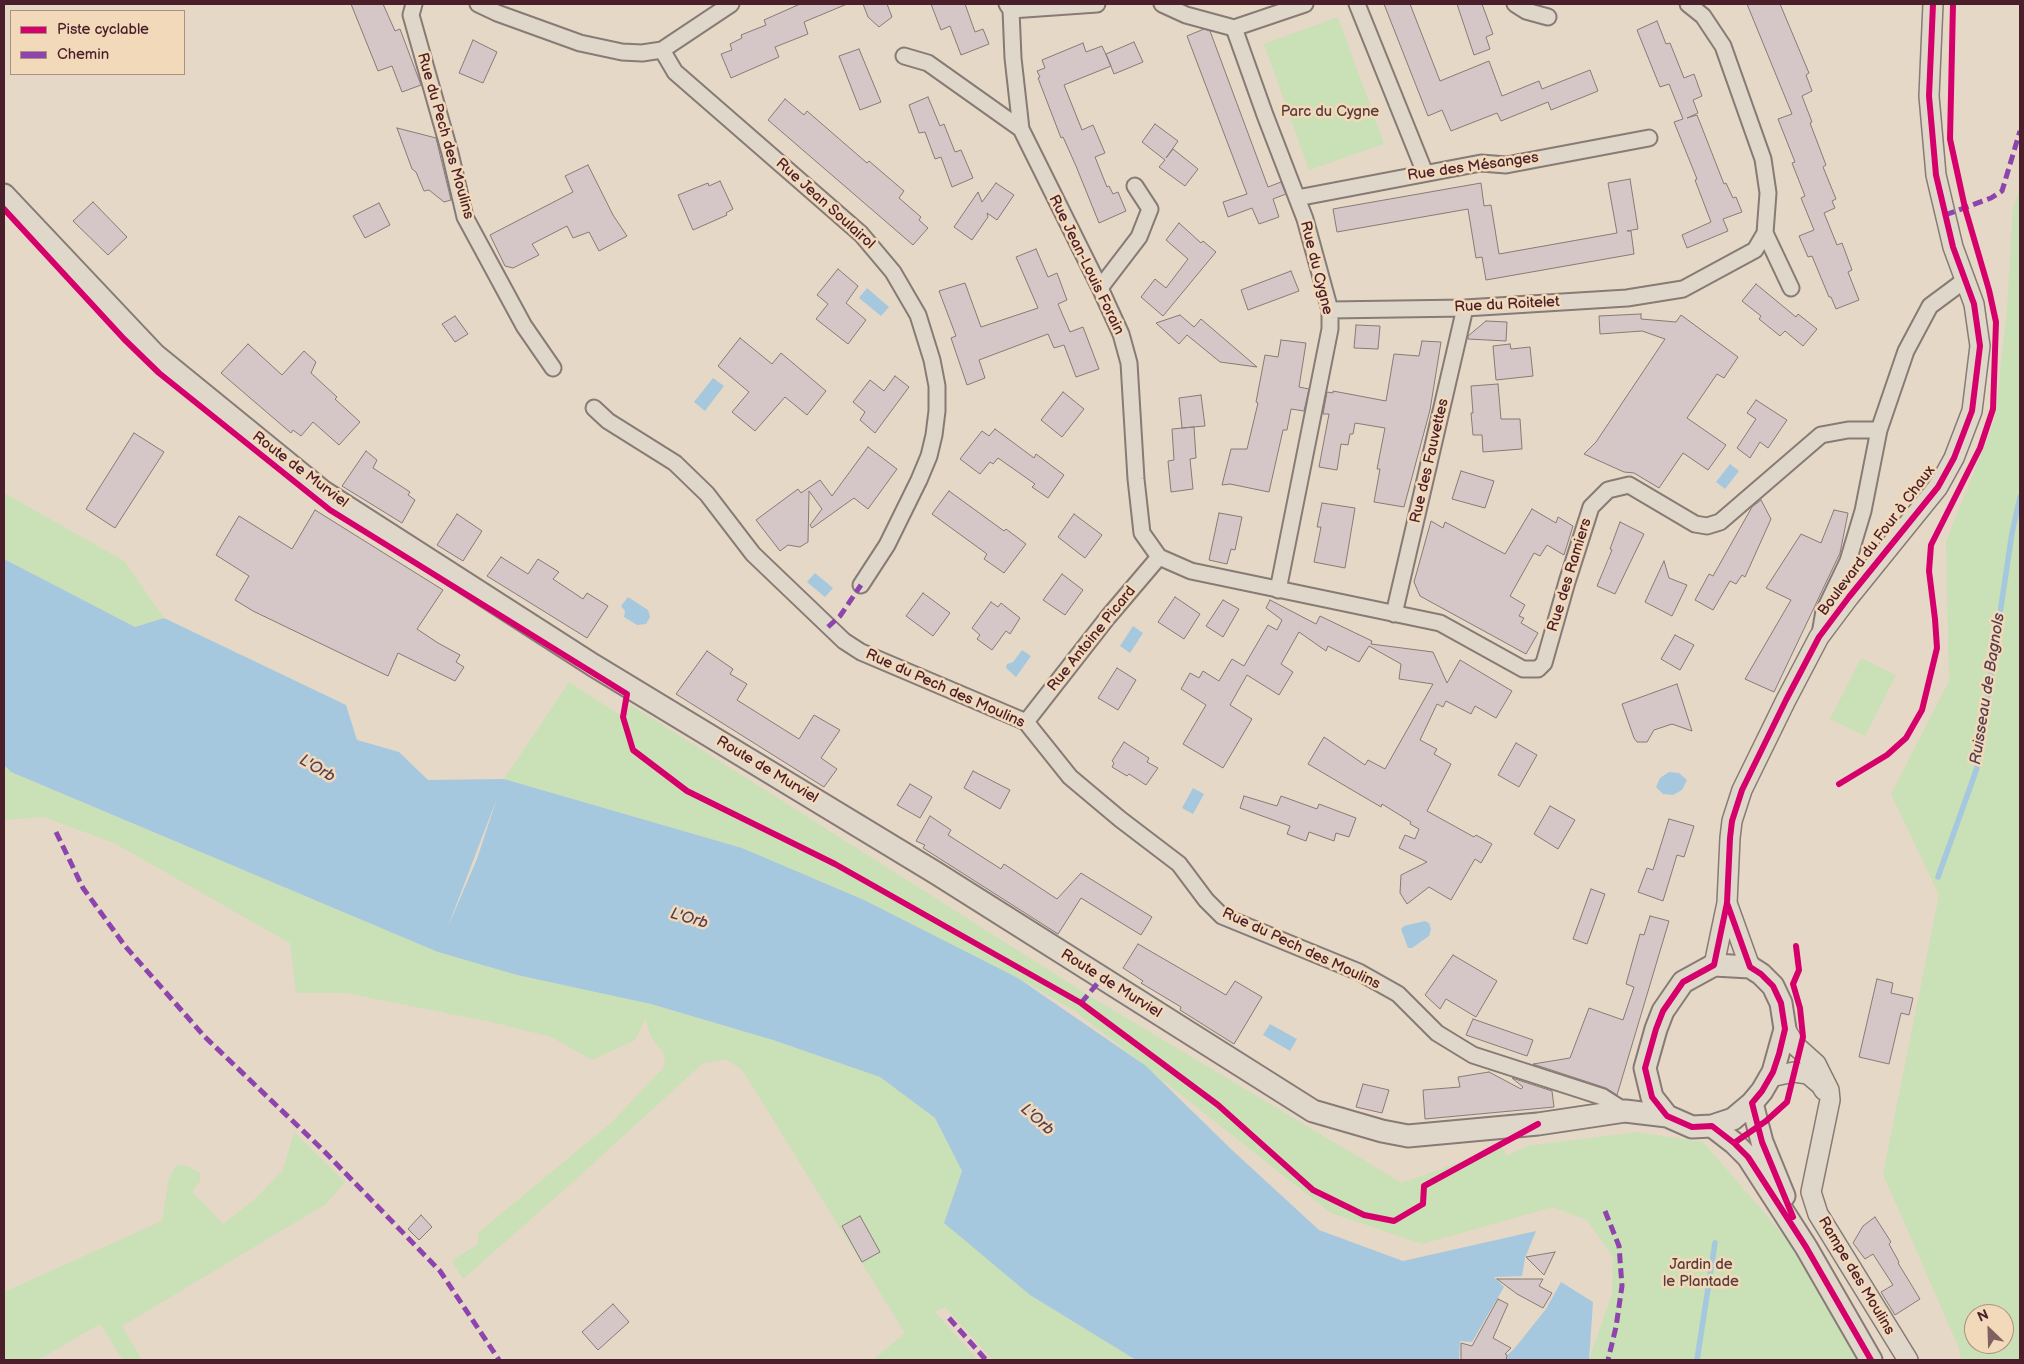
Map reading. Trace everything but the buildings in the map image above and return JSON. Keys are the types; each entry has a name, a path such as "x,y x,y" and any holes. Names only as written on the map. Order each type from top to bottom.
{"main road":[{"name":"Route de Murviel","path":"4,195 155,355 322,491 559,644 936,874 1313,1111 1382,1131 1408,1136 1521,1126 1625,1111 1667,1116"},
{"path":"1714,965 1750,966 1773,986 1781,1003 1785,1030 1780,1054 1770,1077 1752,1103 1733,1119 1712,1126 1692,1127 1667,1116 1652,1097 1645,1068 1663,1011 1683,982 1714,965"},
{"name":"Route de Murviel","path":"1625,1111 1652,1097"},
{"path":"1752,1103 1762,1142 1806,1247"},
{"path":"1712,1126 1734,1143 1748,1158 1806,1247 1872,1360"}],"street":[{"name":"Rue du Pech des Moulins","path":"414,4 411,16 450,153 465,217 524,326 553,368"},
{"path":"478,4 497,13 580,43 622,52 642,53 662,50 731,4"},
{"path":"1009,7 1096,4"},
{"path":"1162,4 1186,15 1234,28 1306,4"},
{"path":"1357,4 1425,173"},
{"path":"1515,4 1526,12 1548,17"},
{"path":"1688,4 1703,16 1723,46 1763,159 1768,193 1765,233 1791,288"},
{"name":"Boulevard du Four à Chaux","path":"1714,965 1727,903 1732,821 1742,790 1819,637 1848,597 1938,487 1954,458 1972,411 1980,346 1974,304 1953,248 1936,175 1928,96 1933,4"},
{"name":"Rue Jean-Louis Forain","path":"1009,7 1021,129 1100,288 1121,334 1129,363 1136,479 1142,533 1159,556"},
{"name":"Rue du Cygne","path":"1234,28 1307,227 1330,310 1330,329 1278,590"},
{"name":"Rue Jean Soulairol","path":"662,50 675,72 854,228 877,251 894,272 918,315 932,360 937,386 937,411 934,435 920,480 887,545 861,585"},
{"path":"904,56 928,63 1021,129"},
{"name":"Rue des Mésanges","path":"1297,198 1481,163 1506,165 1649,138"},
{"path":"1100,288 1139,237 1150,209 1135,186"},
{"name":"Rue du Roitelet","path":"1330,310 1465,308 1627,298 1683,289 1755,250 1765,233"},
{"path":"1819,637 1824,611 1848,561 1864,511 1879,430 1906,351 1930,306 1965,280"},
{"name":"Rue des Fauvettes","path":"1394,614 1465,308"},
{"name":"Rue du Pech des Moulins","path":"594,408 608,421 675,462 707,494 753,554 844,641 861,652 1026,722 1070,777 1178,864 1206,900 1222,916 1359,972 1398,994 1437,1033 1473,1055 1603,1097 1625,1111"},
{"name":"Rue des Ramiers","path":"1159,556 1191,571 1440,623 1523,669 1538,669 1544,663 1591,508 1608,490 1629,485 1695,524 1707,526 1720,522 1820,435 1848,430 1879,430"},
{"name":"Rue Antoine Picard","path":"1026,722 1159,556"},
{"name":"Boulevard du Four à Chaux","path":"1727,903 1750,966"},
{"name":"Rampe des Moulins","path":"1785,1030 1796,1046 1816,1064 1829,1090 1830,1100 1811,1192 1818,1214 1908,1360"},
{"path":"1770,1077 1794,1072 1808,1074 1821,1085 1830,1100"}],"green space":[{"name":"Parc du Cygne","path":"1338,17 1384,144 1309,170 1264,44"},
{"path":"2020,188 2020,1360 1961,1360 1959,1348 1883,1174 1939,895 1891,794 1949,681 1946,542 1995,419 2007,309 2013,208"},
{"path":"4,493 124,561 164,618 135,627 4,559"},
{"path":"1861,658 1896,675 1865,736 1830,719"},
{"name":"Jardin de le Plantade","path":"569,682 623,717 631,705 1088,995 1402,1183 1502,1147 1507,1156 1527,1146 1637,1132 1703,1142 1798,1252 1858,1360 1589,1360 1612,1294 1613,1257 1587,1220 1553,1207 1422,1244 1331,1213 1075,1011 1018,978 742,848 504,779"},
{"path":"4,765 11,772 438,952 517,975 651,1004 773,1040 880,1077 935,1118 962,1171 944,1223 1030,1295 1136,1360 993,1360 945,1307 935,1312 978,1360 873,1360 905,1333 743,1071 726,1059 703,1063 463,1279 452,1261 478,1244 478,1233 612,1122 665,1066 664,1053 652,1039 645,1019 635,1040 592,1060 551,1037 492,1022 346,993 296,993 290,943 114,843 44,817 4,820"},
{"path":"294,1132 345,1182 326,1204 122,1326 142,1360 123,1360 100,1324 38,1360 4,1360 4,1292 162,1221 169,1178 177,1165 188,1166 200,1173 200,1181 192,1192 223,1224 255,1199 283,1170"}],"water":[{"path":"867,288 889,307 881,316 859,298"},
{"path":"713,378 724,386 705,411 694,402"},
{"path":"1730,464 1739,471 1725,489 1716,482"},
{"name":"L'Orb","path":"4,559 135,627 164,618 346,705 357,740 399,752 428,780 504,779 742,848 864,900 1018,978 1146,1066 1232,1150 1319,1230 1403,1261 1536,1231 1525,1258 1522,1276 1494,1277 1504,1287 1472,1342 1460,1341 1459,1360 1136,1360 1030,1295 944,1223 962,1171 935,1118 880,1077 773,1040 651,1004 517,975 438,952 11,772 4,765","holes":["497,798 477,859 447,929"]},
{"path":"815,573 833,588 825,597 807,582"},
{"path":"628,597 648,610 650,617 646,624 637,625 624,617 625,611 621,606"},
{"path":"1133,626 1143,633 1130,653 1120,646"},
{"path":"1022,650 1031,656 1016,677 1006,668 1007,664 1013,662"},
{"path":"1669,772 1679,773 1687,780 1682,790 1673,795 1663,794 1656,787 1660,778"},
{"path":"1193,788 1204,794 1193,814 1182,808"},
{"path":"1425,921 1429,923 1431,929 1429,936 1412,948 1408,948 1401,929 1404,926"},
{"path":"1270,1024 1297,1039 1290,1051 1263,1035"},
{"path":"1561,1282 1593,1302 1589,1360 1502,1360 1514,1349 1546,1309"}],"waterway":[{"name":"Ruisseau de Bagnols","path":"1938,877 1977,768 2012,533 2020,497"},
{"name":"Ruisseau de Bagnols","path":"1697,1360 1715,1243"}],"marked path":[{"path":"1945,215 1991,198 2002,191 2020,131"},
{"path":"828,627 840,616 861,585"},
{"path":"56,832 83,888 125,946 205,1037 324,1151 440,1271 499,1360"},
{"path":"1081,1003 1102,978"},
{"path":"1605,1211 1619,1246 1622,1286 1616,1327 1608,1360"},
{"path":"949,1318 986,1360"}],"cycle path":[{"path":"1871,1360 1806,1247 1748,1157 1712,1126 1692,1127 1667,1116 1652,1097 1645,1068 1663,1011 1683,982 1714,965 1727,903 1732,821 1742,790 1786,700 1819,637 1938,487 1954,458 1972,411 1980,346 1974,304 1953,247 1936,175 1929,96 1933,4"},
{"path":"1839,784 1887,755 1906,738 1922,710 1937,648 1929,571 1931,545 1980,448 1993,409 1996,322 1989,290 1965,208 1950,139 1953,4"},
{"path":"4,209 124,339 159,373 330,510 627,694 623,717 633,750 687,791 835,864 1081,1003 1218,1105 1313,1190 1364,1215 1394,1221 1423,1204 1424,1186 1538,1124"},
{"path":"1727,903 1750,967 1761,974 1773,986 1781,1003 1785,1029 1779,1054 1773,1072 1762,1091 1752,1103 1762,1142 1793,1217"},
{"path":"1734,1143 1766,1121 1787,1102 1803,1037 1800,1008 1793,984 1799,970 1796,946"}]}
